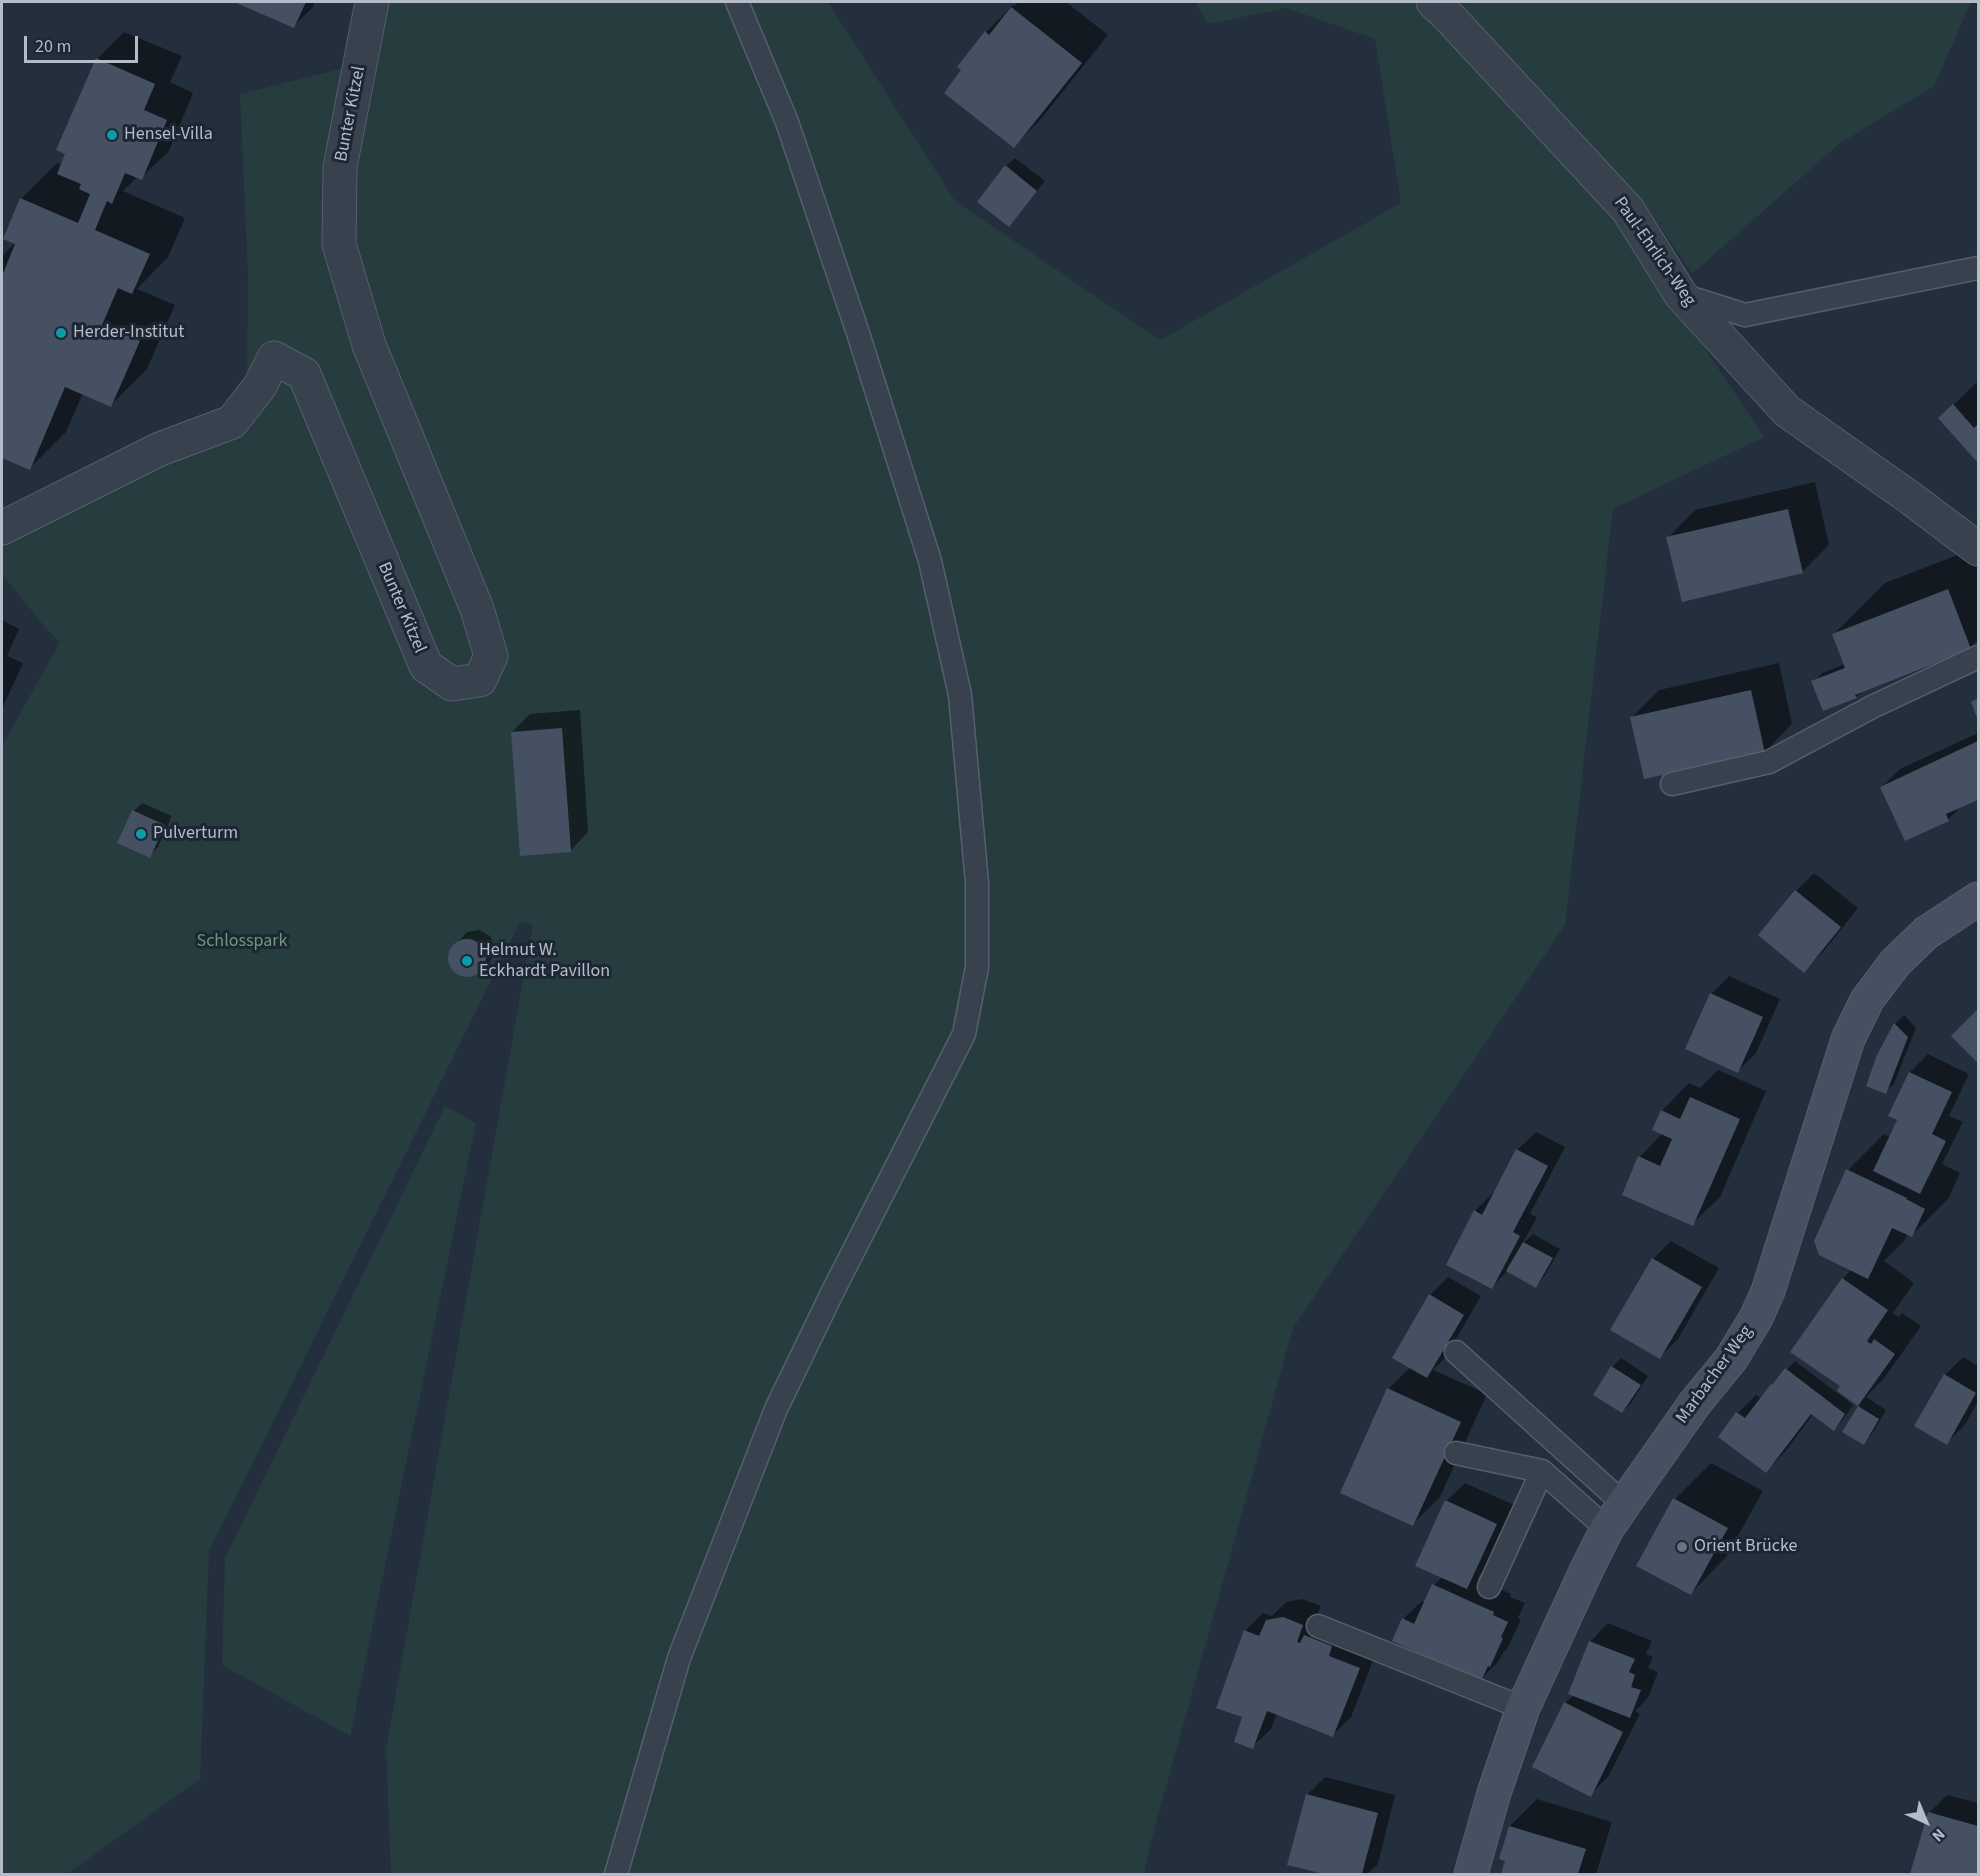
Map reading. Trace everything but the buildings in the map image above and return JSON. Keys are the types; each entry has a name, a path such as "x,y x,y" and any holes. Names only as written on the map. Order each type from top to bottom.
{"main road":[{"name":"Marbacher Weg","path":"1471,1875 1494,1793 1523,1708 1586,1571 1615,1516 1695,1403 1731,1359 1756,1318 1768,1291 1848,1039 1867,1000 1895,963 1926,933 1978,899"}],"street":[{"name":"Bunter Kitzel","path":"2,528 160,449 232,422 260,386 273,358 304,374 426,666 452,684 480,680 491,656 477,609 369,345 339,244 340,166 372,2"},
{"name":"Paul-Ehrlich-Weg","path":"1433,2 1628,210 1682,295 1786,411 1899,490 1978,549"}],"lane":[{"path":"616,1875 679,1658 776,1409 833,1291 964,1034 977,967 977,883 960,695 930,561 858,333 787,122 737,2"},
{"path":"1682,295 1745,315 1978,268"},
{"path":"1672,784 1769,762 1872,707 1978,657"},
{"path":"1456,1352 1615,1516"},
{"path":"1456,1453 1542,1471 1615,1516"},
{"path":"1489,1587 1542,1471"},
{"path":"1318,1626 1523,1708"}],"green space":[{"name":"Schlosspark","path":"387,2 828,2 955,201 1160,340 1401,203 1375,39 1286,8 1208,24 1195,2 1416,2 1443,28 1617,217 1764,437 1613,509 1565,925 1293,1328 1150,1845 1144,1874 391,1874 386,1749 533,924 520,922 209,1551 200,1779 67,1874 2,1874 2,746 60,642 2,574 2,543 214,434 247,385 248,276 240,94 349,67"},
{"path":"1449,2 1971,2 1934,86 1839,144 1692,274 1642,200"},
{"path":"445,1106 476,1123 350,1736 222,1665 225,1558"}],"place":[{"name":"Hensel-Villa","path":"112,135"},
{"name":"Herder-Institut","path":"61,333"},
{"name":"Pulverturm","path":"141,834"},
{"name":"Helmut W. Eckhardt Pavillon","path":"467,961"},
{"name":"Orient Brücke","path":"1682,1547"}]}
